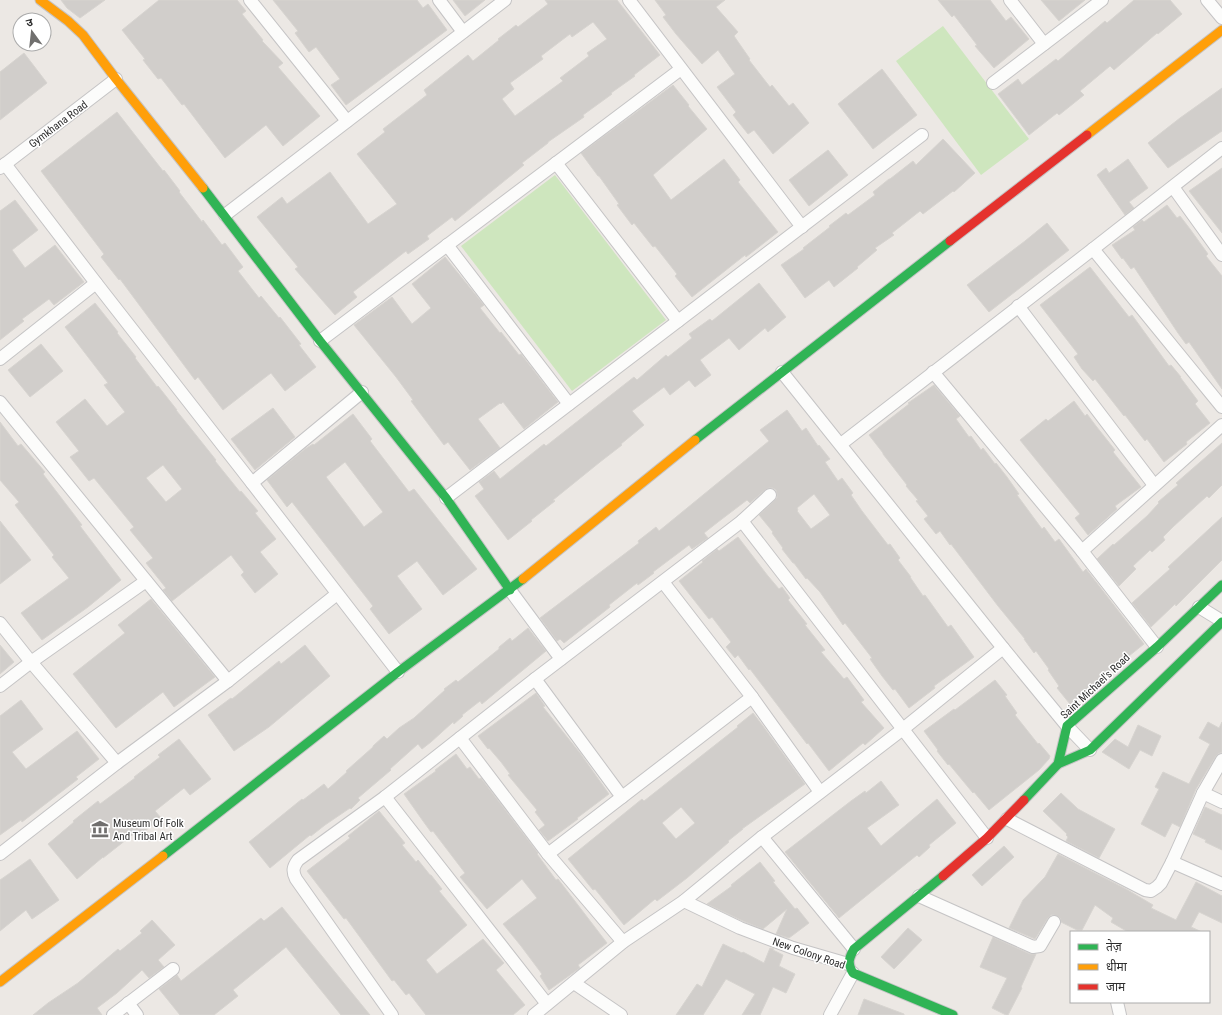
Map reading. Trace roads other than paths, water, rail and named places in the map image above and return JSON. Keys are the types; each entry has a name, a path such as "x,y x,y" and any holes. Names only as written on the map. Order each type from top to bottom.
{"street":[{"path":"40,0 68,21 83,35 116,79 225,215 320,341 446,498 510,590 561,659"},
{"path":"250,0 347,121"},
{"path":"439,0 463,32"},
{"path":"225,215 505,0"},
{"path":"629,0 802,227"},
{"path":"1010,0 1044,44"},
{"path":"993,83 1102,0"},
{"path":"1207,0 1222,18"},
{"path":"0,982 398,672 510,590 705,432 1222,30"},
{"path":"320,341 681,69"},
{"name":"Gymkhana Road","path":"3,166 116,79"},
{"path":"446,498 922,135"},
{"path":"841,444 1018,306 1093,250 1222,148"},
{"path":"556,163 678,321"},
{"path":"3,166 96,283 398,672"},
{"path":"1173,187 1222,254"},
{"path":"447,245 569,404"},
{"path":"1093,250 1222,407"},
{"path":"0,359 96,283"},
{"path":"1018,306 1154,485"},
{"path":"782,372 1003,648 1067,726 1090,750"},
{"path":"933,372 1082,551 1156,647"},
{"path":"252,483 362,392"},
{"path":"0,402 228,680"},
{"path":"1082,551 1222,425"},
{"path":"392,1015 296,879 293,872 294,866 298,860 385,797 535,679 742,521 770,495"},
{"path":"742,521 987,838"},
{"path":"0,686 31,662 146,580"},
{"path":"663,582 752,697 820,792"},
{"name":"Saint Michael's Road","path":"1058,764 1067,726 1156,647 1222,585"},
{"path":"0,854 117,763 228,680 337,594"},
{"path":"830,1015 850,969 848,960 854,950 987,838 1007,819 1058,764 1090,750 1222,621 1199,607"},
{"path":"0,623 31,662 117,763"},
{"path":"534,1015 623,942 684,900 762,837 903,729 1003,648"},
{"path":"535,679 622,796"},
{"path":"548,854 752,697"},
{"path":"460,738 548,854 623,942"},
{"path":"1007,819 1145,890 1150,891 1158,888 1172,862 1203,793 1222,760"},
{"path":"1203,793 1222,802"},
{"path":"385,797 547,1004"},
{"path":"762,837 854,950"},
{"path":"1172,862 1222,884"},
{"path":"919,896 1033,947 1040,946 1054,922"},
{"name":"New Colony Road","path":"684,900 740,928 850,969 953,1015"},
{"path":"113,1015 173,969"},
{"path":"574,983 621,1015"},
{"path":"128,1003 137,1015"},
{"path":"1117,1003 1120,1015"}],"place":[{"name":"Museum Of Folk And Tribal Art","path":"100,829"}]}
